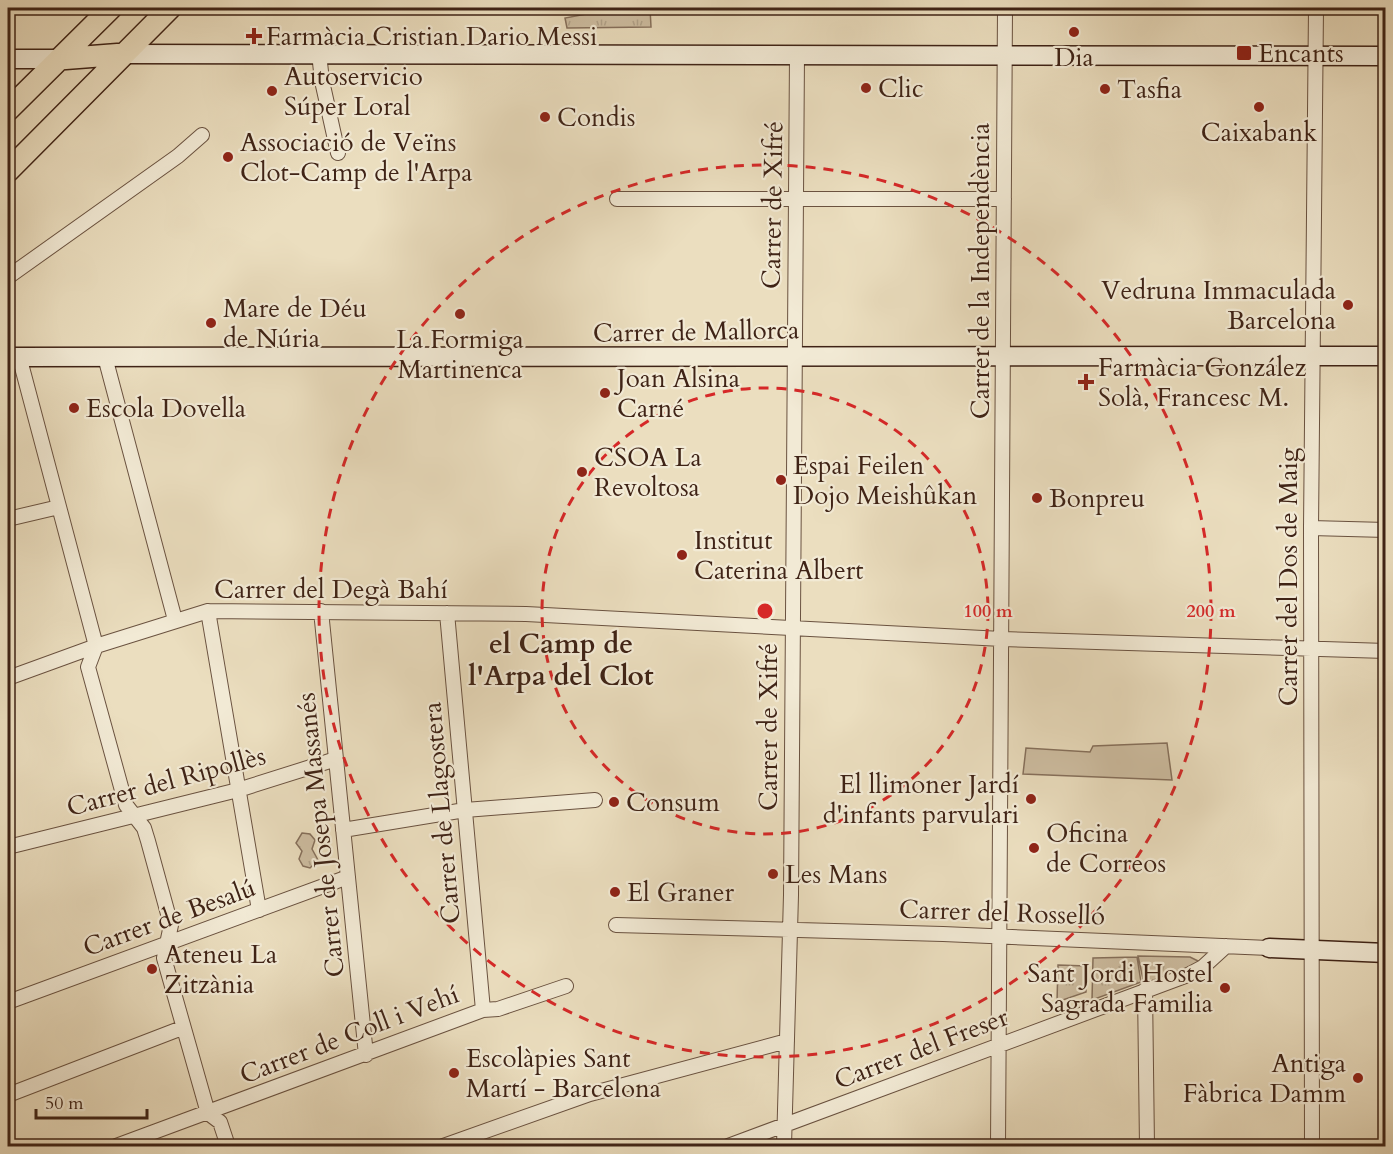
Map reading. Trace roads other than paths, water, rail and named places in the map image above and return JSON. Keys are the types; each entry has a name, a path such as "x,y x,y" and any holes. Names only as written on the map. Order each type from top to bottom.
{"main road":[{"path":"8,110 111,8"},
{"path":"8,171 170,8"},
{"path":"8,59 59,59 124,54 319,53 1386,56"},
{"name":"Carrer de Mallorca","path":"13,357 1386,356"},
{"name":"Carrer del Rosselló","path":"1269,948 1386,953"}],"street":[{"name":"Carrer de la Independència","path":"998,1146 1005,8"},
{"name":"Carrer del Dos de Maig","path":"1312,1146 1311,528 1316,8"},
{"path":"319,53 322,81 338,153"},
{"name":"Carrer de Xifré","path":"784,1146 788,1041 794,356 798,198 797,55"},
{"path":"8,277 178,156 202,135"},
{"path":"617,199 1004,199"},
{"path":"13,357 59,507 96,646 88,667 126,805 144,828 171,924 169,943 164,958 182,1028 208,1113 220,1122 228,1146"},
{"path":"105,357 175,620"},
{"path":"8,519 59,507"},
{"path":"1311,528 1386,530"},
{"path":"208,611 259,910"},
{"name":"Carrer del Degà Bahí","path":"8,678 96,646 208,611 447,613 593,618 1002,639 1386,651"},
{"name":"Carrer de Josepa Massanés","path":"321,611 366,1055"},
{"name":"Carrer de Llagostera","path":"447,613 483,1010"},
{"name":"Carrer del Ripollès","path":"8,848 135,814 238,790 336,759"},
{"path":"343,830 465,810 595,800"},
{"name":"Carrer de Besalú","path":"8,1002 348,877"},
{"name":"Carrer del Rosselló","path":"616,925 1269,948"},
{"name":"Carrer del Freser","path":"728,1146 1203,967 1226,946"},
{"name":"Carrer de Coll i Vehí","path":"116,1146 483,1010 498,1009 566,986"},
{"path":"1145,990 1147,1146"},
{"path":"8,1095 182,1028"},
{"path":"443,1146 590,1094 788,1041"}],"place":[{"name":"Dia","path":"1074,32"},
{"name":"Farmàcia Cristian Dario Messi","path":"254,36"},
{"name":"Encants","path":"1244,53"},
{"name":"Clic","path":"866,88"},
{"name":"Tasfia","path":"1105,89"},
{"name":"Autoservicio Súper Loral","path":"272,91"},
{"name":"Caixabank","path":"1259,107"},
{"name":"Condis","path":"545,117"},
{"name":"Associació de Veïns Clot-Camp de l'Arpa","path":"228,157"},
{"name":"Vedruna Immaculada Barcelona","path":"1348,305"},
{"name":"La Formiga Martinenca","path":"460,314"},
{"name":"Mare de Déu de Núria","path":"211,323"},
{"name":"Farmàcia González Solà, Francesc M.","path":"1086,382"},
{"name":"Joan Alsina Carné","path":"605,393"},
{"name":"Escola Dovella","path":"74,408"},
{"name":"CSOA La Revoltosa","path":"582,472"},
{"name":"Espai Feilen Dojo Meishûkan","path":"781,480"},
{"name":"Bonpreu","path":"1037,498"},
{"name":"Institut Caterina Albert","path":"682,555"},
{"name":"El llimoner Jardí d'infants parvulari","path":"1031,799"},
{"name":"Consum","path":"614,802"},
{"name":"Oficina de Correos","path":"1034,848"},
{"name":"Les Mans","path":"773,874"},
{"name":"El Graner","path":"615,892"},
{"name":"Ateneu La Zitzània","path":"152,969"},
{"name":"Sant Jordi Hostel Sagrada Familia","path":"1225,988"},
{"name":"Escolàpies Sant Martí - Barcelona","path":"454,1073"},
{"name":"Antiga Fàbrica Damm","path":"1358,1078"}],"district":[{"name":"el Camp de l'Arpa del Clot","path":"561,659"}]}
